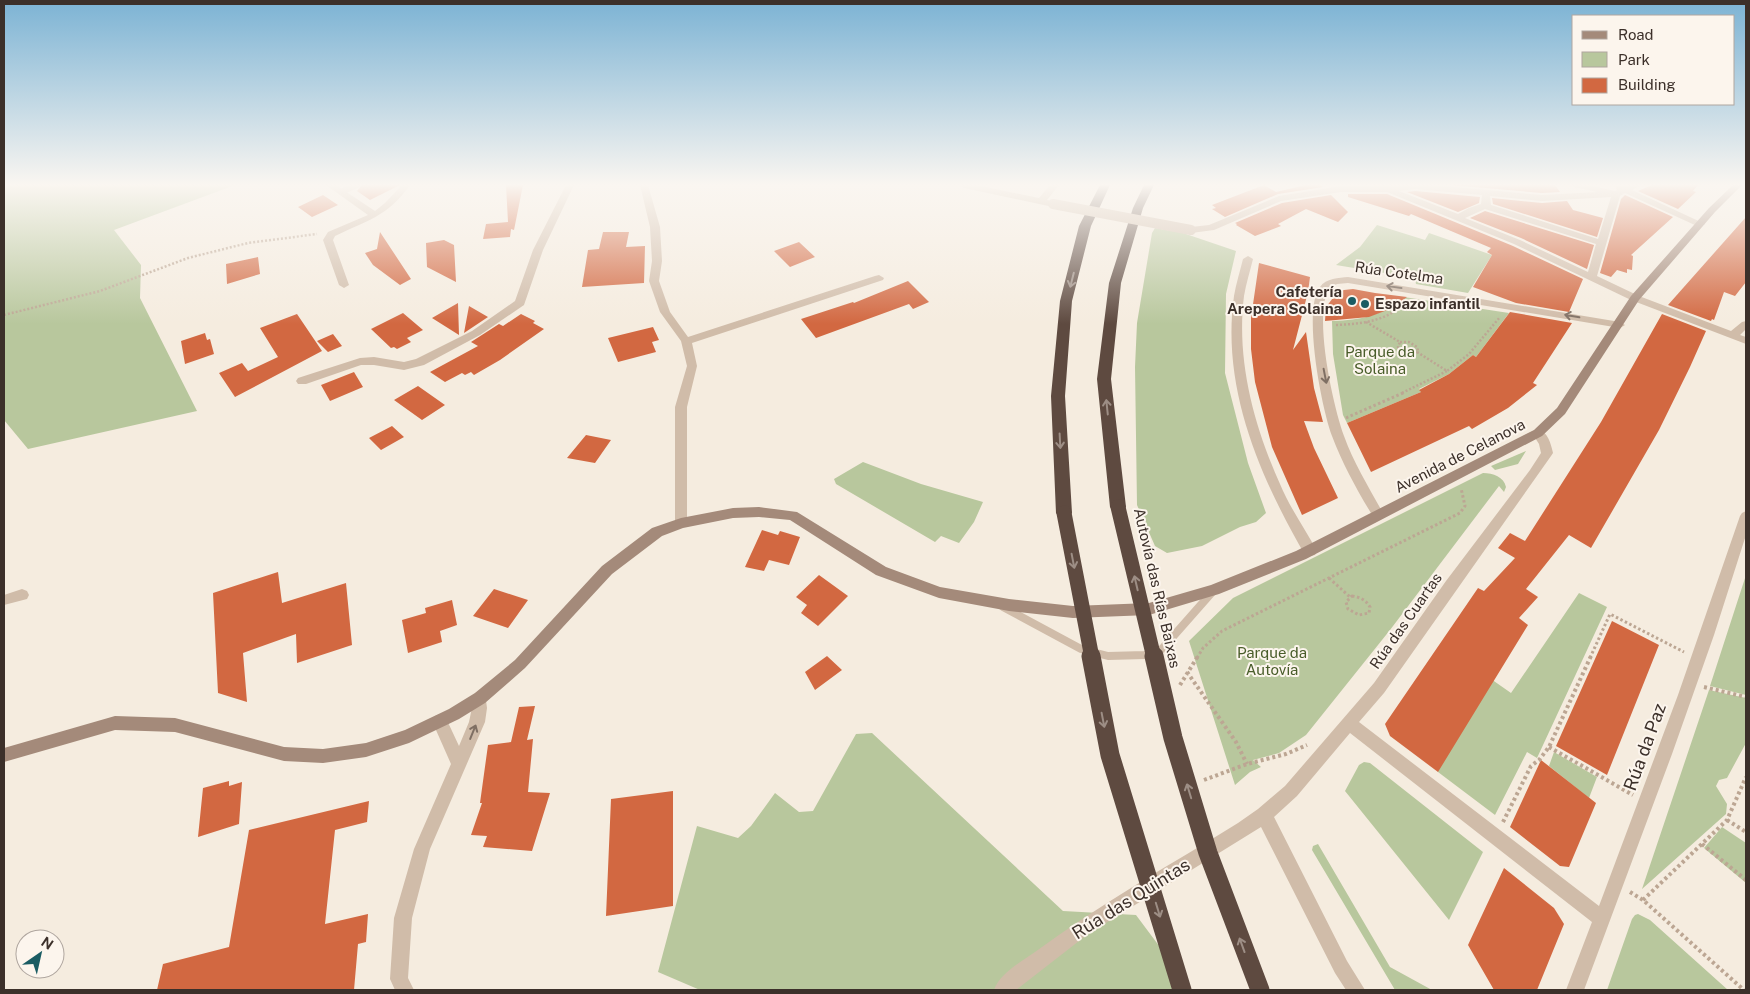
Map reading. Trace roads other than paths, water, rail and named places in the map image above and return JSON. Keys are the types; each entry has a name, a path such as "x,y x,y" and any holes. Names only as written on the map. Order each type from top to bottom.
{"highway":[{"path":"1084,231 1066,301 1058,396 1064,513 1110,755 1182,990"},
{"name":"Autovía das Rías Baixas","path":"1131,231 1115,284 1104,379 1118,507 1173,738 1208,853 1260,990"}],"street":[{"path":"336,231 331,234 328,240 344,284"},
{"path":"302,381 360,362 374,361 404,366 420,362 476,333 520,303 538,250 547,231"},
{"path":"655,231 657,261 654,281 665,312 686,341 692,366 682,407 681,523"},
{"path":"1491,231 1635,298 1746,342"},
{"path":"1563,231 1602,243"},
{"path":"1591,278 1606,231"},
{"name":"Avenida de Celanova","path":"4,755 115,723 175,725 284,754 323,756 366,750 409,736 480,698 520,664 607,570 657,532 681,523 733,513 759,512 793,515 881,571 940,592 993,602 1073,612 1149,609 1214,590 1310,551 1538,433 1562,411 1620,325 1635,298 1694,231"},
{"path":"1248,259 1240,282 1238,371 1253,431 1289,519 1310,551"},
{"path":"686,341 879,278"},
{"name":"Rúa Cotelma","path":"1378,515 1337,435 1318,333 1320,294 1324,286 1334,281 1348,280 1620,325"},
{"path":"1732,336 1746,324"},
{"name":"Rúa das Cuartas","path":"1264,815 1291,791 1379,688 1451,585 1534,473 1547,453 1545,443 1538,433"},
{"name":"Rúa da Paz","path":"1575,990 1617,884 1698,659 1746,516"},
{"path":"4,600 22,595"},
{"path":"404,990 399,980 403,918 422,849 477,722 480,698"},
{"path":"440,721 459,765"},
{"path":"1349,723 1602,918"},
{"path":"1264,815 1341,967 1356,990"},
{"name":"Rúa das Quintas","path":"1003,990 1016,977 1082,928 1264,815"}],"lane":[{"path":"993,602 1081,649 1108,656 1146,655 1162,649 1176,636 1214,590"}],"place":[{"name":"Cafetería Arepera Solaina","path":"1352,301"},
{"name":"Espazo infantil","path":"1365,304"}],"park label":[{"name":"Parque da Solaina","path":"1380,360"},
{"name":"Parque da Autovía","path":"1272,662"}]}
